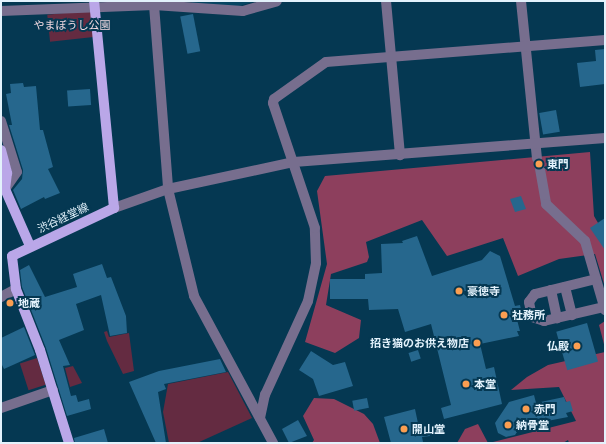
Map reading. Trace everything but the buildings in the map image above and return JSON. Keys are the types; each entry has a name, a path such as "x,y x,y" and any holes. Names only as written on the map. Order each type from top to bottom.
{"main road":[{"path":"94,4 114,208"},
{"path":"1,150 7,173 5,189 30,246"},
{"name":"渋谷経堂線","path":"69,443 53,390 16,289 12,256 30,246 114,208"}],"street":[{"path":"1,11 94,4 154,5 243,10 277,1"},
{"path":"386,1 393,59 400,155"},
{"path":"520,1 534,144 537,158"},
{"path":"154,5 168,189 194,296 273,443"},
{"path":"260,418 265,395 308,301 316,263 316,228 273,103 274,99 326,62 393,59 605,40"},
{"path":"1,121 17,172 5,189"},
{"path":"114,208 168,189 294,162 605,138"},
{"path":"540,169 546,204 585,241 596,279 604,308 544,321 532,317 529,302 535,294 596,279"},
{"path":"566,286 572,315"},
{"path":"1,297 16,289"},
{"path":"551,290 557,318"},
{"path":"1,408 53,390"}],"shaded area":[{"path":"192,1 257,1 235,7 192,4"},
{"path":"590,152 594,216 605,235 605,287 595,254 559,259 518,276 503,238 447,256 422,220 366,242 369,257 367,262 331,274 326,305 361,320 359,338 335,353 305,342 327,264 317,191 325,176"},
{"path":"605,321 605,348 599,325"},
{"path":"605,352 605,443 569,443 568,440 563,443 489,443 576,421 559,387 511,390 527,377 548,365"},
{"path":"314,398 334,399 364,414 373,424 380,443 312,443 314,440 303,416"},
{"path":"478,424 488,443 457,443 465,429"}],"green space":[{"name":"やまぼうし公園","path":"93,10 96,37 50,42 47,15"},
{"path":"107,331 109,337 129,333 134,371 123,374 107,341 104,332"},
{"path":"37,358 46,385 29,390 20,364"},
{"path":"73,366 82,383 70,387 65,368"},
{"path":"228,372 252,418 197,443 169,443 163,412 168,384"}],"place":[{"name":"東門","path":"539,164"},
{"name":"豪徳寺","path":"459,291"},
{"name":"地蔵","path":"10,303"},
{"name":"社務所","path":"504,315"},
{"name":"招き猫のお供え物店","path":"477,343"},
{"name":"仏殿","path":"577,346"},
{"name":"本堂","path":"466,384"},
{"name":"赤門","path":"526,409"},
{"name":"納骨堂","path":"508,425"},
{"name":"開山堂","path":"404,429"}]}
